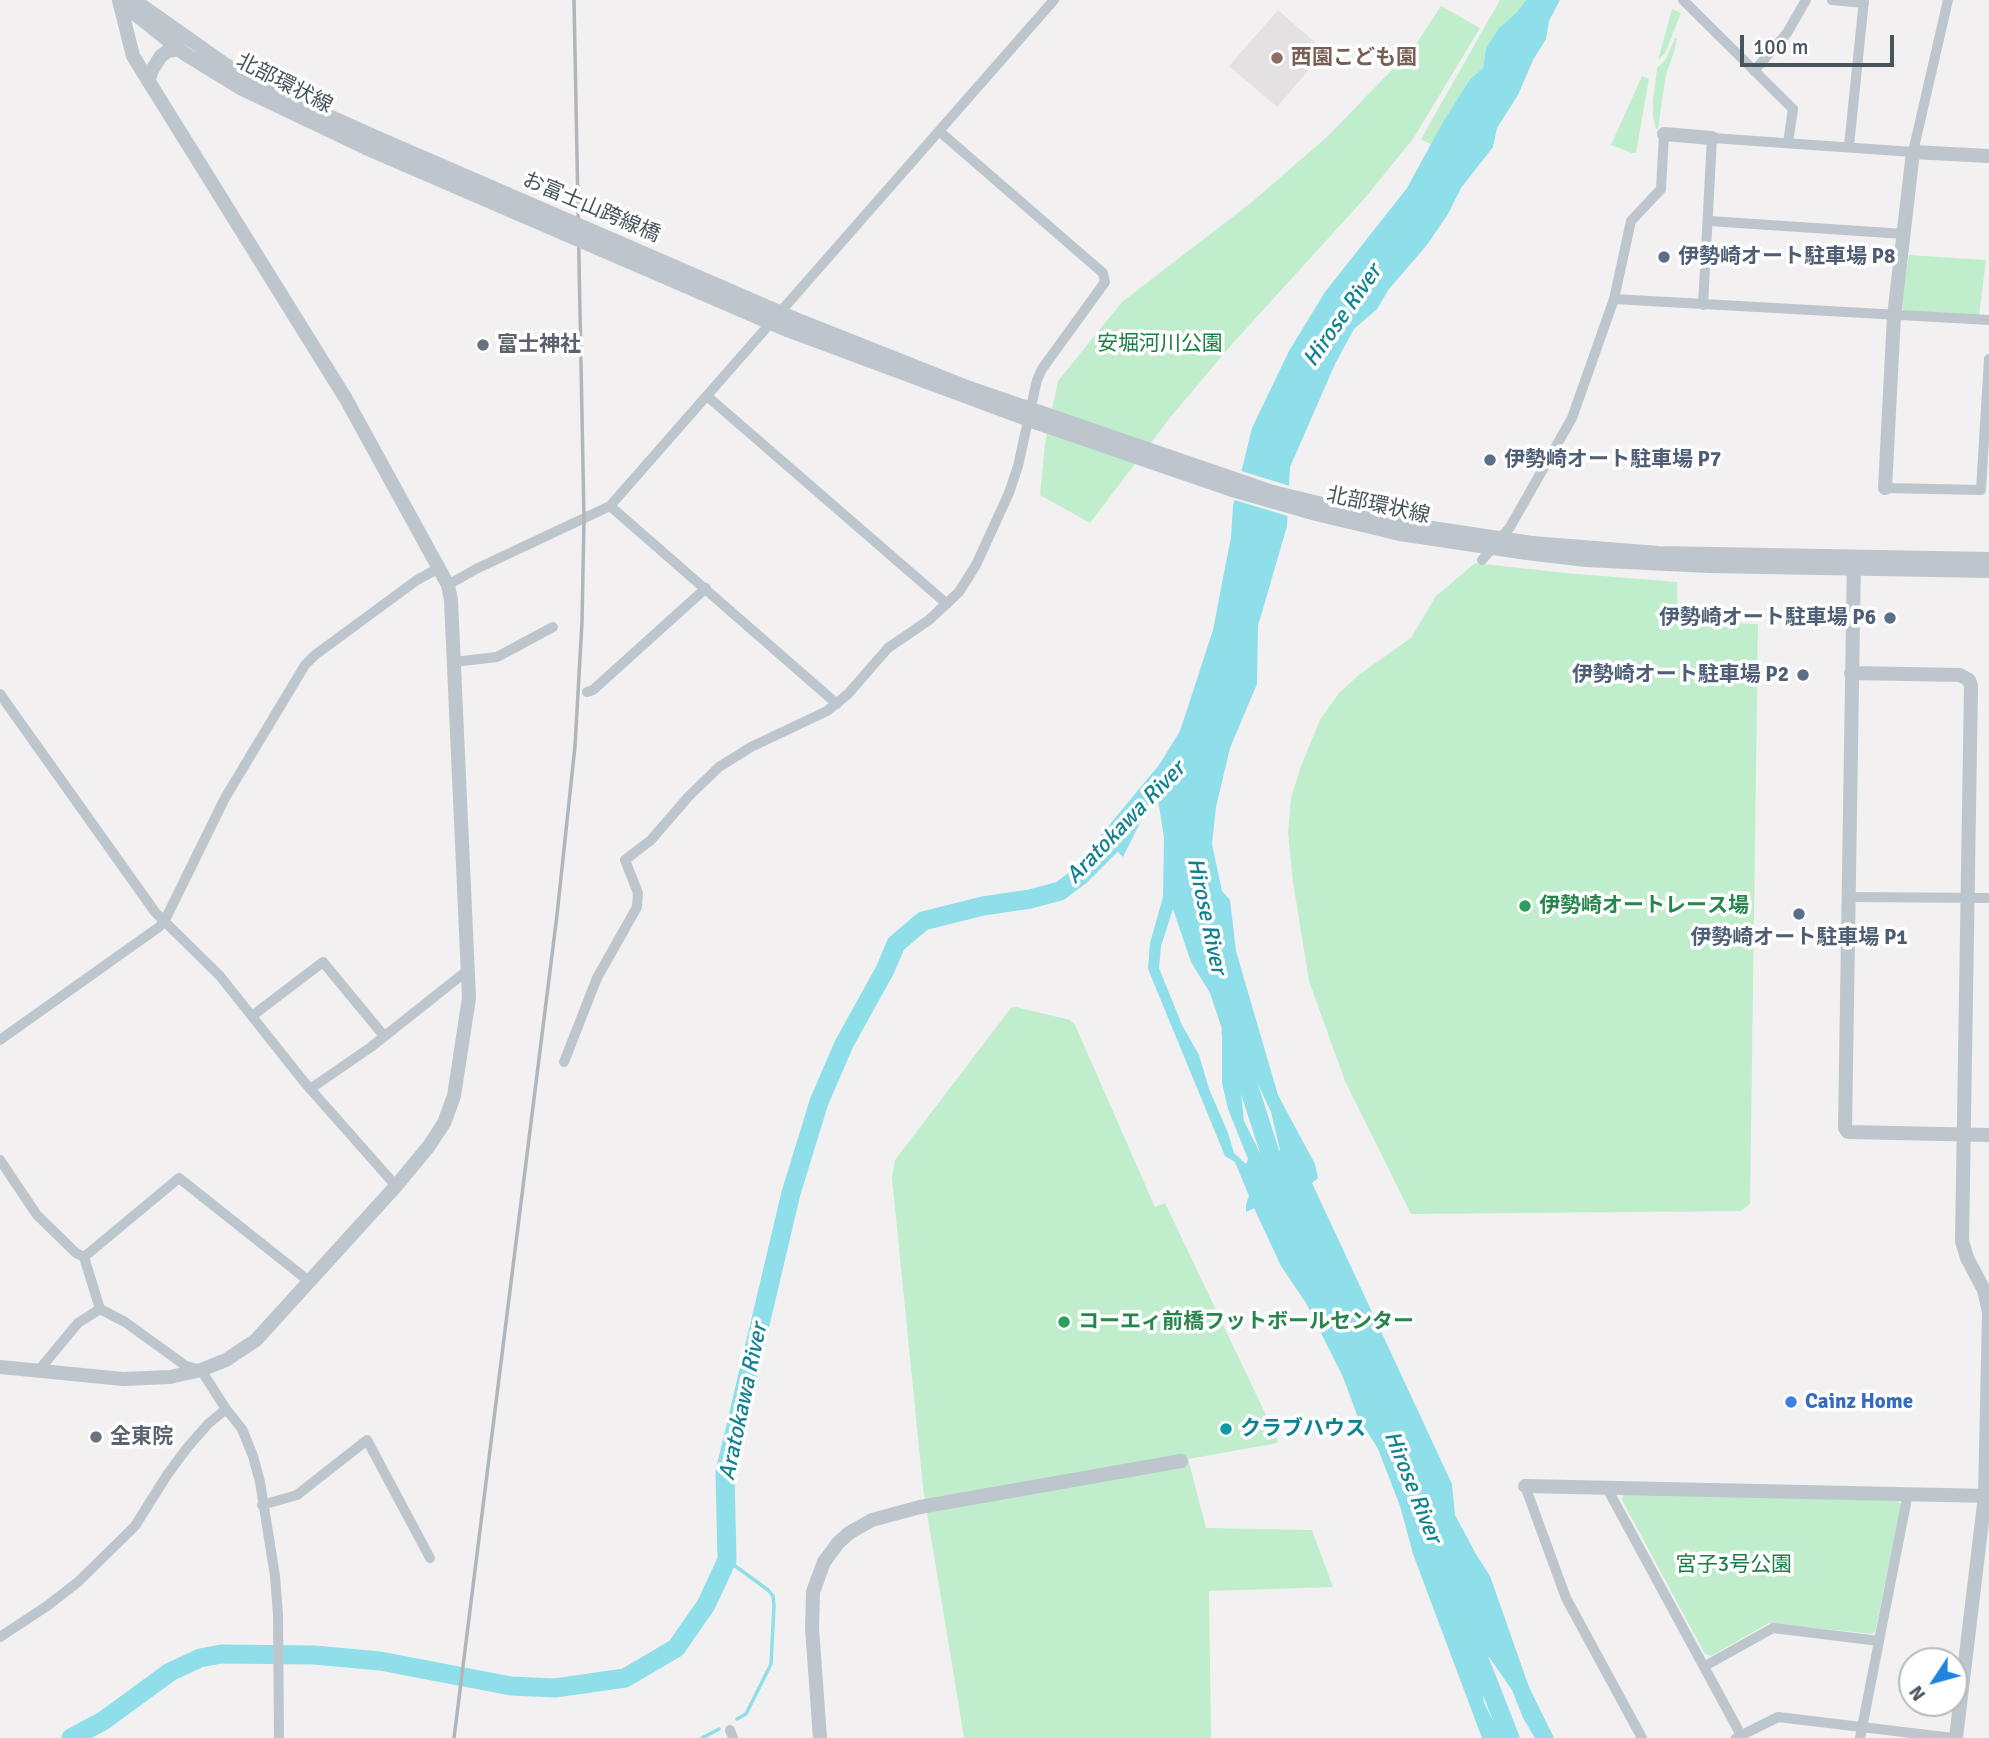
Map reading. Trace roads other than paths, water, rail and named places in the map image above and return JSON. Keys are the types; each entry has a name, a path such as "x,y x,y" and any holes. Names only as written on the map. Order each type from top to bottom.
{"street":[{"path":"0,1367 143,1379 201,1370 226,1360 256,1340 396,1186 444,1123 451,1105 469,999 451,600 448,585 349,403 132,56 122,0"},
{"name":"北部環状線","path":"122,0 178,49 242,89 369,141"},
{"name":"北部環状線","path":"122,0 226,65 369,141"},
{"path":"448,585 476,569 610,506 1054,0"},
{"path":"1683,0 1793,109 1788,143"},
{"path":"1754,71 1787,33 1806,0"},
{"path":"1832,0 1864,1 1849,146"},
{"path":"1948,0 1913,152 1894,316 1885,488 1980,490 1989,359"},
{"path":"148,81 161,57 178,49"},
{"path":"564,1062 597,978 637,907 638,893 625,860 651,840 689,796 725,762 751,747 815,719 837,704 888,648 947,604 967,581 1000,515 1018,466 1033,416 1037,380 1042,369 1105,282 1105,276 939,131"},
{"path":"1482,559 1510,527 1572,418 1614,299 1631,220 1661,189 1664,134 1989,156"},
{"path":"1703,305 1712,138"},
{"name":"お富士山跨線橋","path":"369,141 790,324"},
{"path":"1709,221 1903,234"},
{"path":"1614,299 1989,320"},
{"name":"北部環状線","path":"790,324 1033,416 1273,492 1405,523 1529,548 1853,562 1989,571"},
{"path":"707,396 947,604"},
{"path":"610,506 837,704"},
{"name":"北部環状線","path":"1853,562 1989,559"},
{"path":"1853,562 1845,1128 1848,1132 1989,1135"},
{"path":"0,1040 159,927 165,920 225,798 304,665 315,654 417,580 439,568"},
{"path":"587,692 593,690 706,588"},
{"path":"454,662 497,657 553,627"},
{"path":"1608,1490 1705,1666 1739,1737 1778,1717 1861,1732 1955,1738 1987,1496 1989,1313 1984,1290 1967,1258 1962,1241 1970,682 1960,675 1851,673"},
{"path":"0,694 155,912 205,958 310,1089 396,1186"},
{"path":"1847,897 1989,898"},
{"path":"252,1016 323,962 384,1036"},
{"path":"310,1089 384,1036 468,970"},
{"path":"0,1160 37,1215 76,1253 84,1257 100,1309 125,1322 186,1366 201,1370 242,1429 253,1456 275,1576 279,1738"},
{"path":"84,1257 179,1178 310,1282"},
{"path":"39,1370 78,1323 100,1309"},
{"path":"0,1637 47,1606 78,1581 135,1526 187,1448 208,1424 226,1409"},
{"path":"262,1505 297,1494 367,1440 430,1558"},
{"path":"820,1738 812,1628 813,1592 824,1562 849,1533 872,1520 920,1507 1181,1461"},
{"path":"1642,1738 1566,1598 1525,1486 1608,1490 1987,1496"},
{"path":"1861,1732 1908,1493"},
{"path":"1705,1666 1773,1628 1880,1641"}],"water":[{"path":"1526,0 1560,0 1549,21 1546,39 1533,60 1518,95 1497,128 1493,147 1461,188 1448,214 1427,245 1389,289 1377,309 1354,329 1335,364 1290,467 1287,526 1258,626 1257,684 1230,748 1216,807 1212,844 1222,891 1230,900 1236,951 1278,1095 1315,1164 1318,1178 1312,1183 1452,1484 1455,1515 1490,1576 1529,1687 1554,1738 1535,1738 1523,1718 1512,1690 1489,1657 1478,1655 1484,1703 1502,1738 1482,1738 1413,1554 1400,1506 1378,1449 1357,1415 1343,1377 1306,1303 1281,1266 1254,1208 1246,1212 1249,1196 1235,1162 1225,1156 1148,969 1150,943 1163,897 1164,838 1158,800 1149,805 1123,857 1101,835 1159,765 1180,731 1213,630 1231,537 1233,506 1252,428 1289,351 1325,292 1407,188 1470,79 1483,68 1486,48 1499,28","holes":["1173,909 1191,962 1210,993 1222,1029 1222,1083 1228,1109 1248,1159 1246,1164 1234,1153 1199,1055 1182,1025 1159,968 1161,946","1241,1048 1271,1112 1280,1150 1273,1162 1266,1165 1244,1121 1237,1056"]}],"waterway":[{"name":"Aratokawa River","path":"71,1738 103,1721 170,1672 200,1658 221,1654 314,1655 380,1661 511,1686 555,1688 625,1678 676,1648 706,1605 727,1560 725,1472 791,1193 819,1102 844,1044 885,970 896,944 923,921 1060,891 1080,876 1111,845 1124,824"},
{"name":"Hirose River","path":"1231,1032 1281,1187"},
{"path":"727,1560 768,1590 773,1596 774,1606 771,1664 746,1714 737,1719"},
{"name":"Hirose River","path":"1468,1631 1510,1738"},
{"path":"702,1738 719,1729"}],"railway":[{"path":"454,1738 557,915 575,746 584,519 574,0"}],"place":[{"name":"西園こども園","path":"1277,58"},
{"name":"伊勢崎オート駐車場 P8","path":"1664,257"},
{"name":"富士神社","path":"483,345"},
{"name":"伊勢崎オート駐車場 P7","path":"1490,460"},
{"name":"伊勢崎オート駐車場 P6","path":"1890,618"},
{"name":"伊勢崎オート駐車場 P2","path":"1803,675"},
{"name":"伊勢崎オートレース場","path":"1525,906"},
{"name":"伊勢崎オート駐車場 P1","path":"1799,914"},
{"name":"コーエィ前橋フットボールセンター","path":"1064,1322"},
{"name":"Cainz Home","path":"1791,1402"},
{"name":"クラブハウス","path":"1226,1429"},
{"name":"全東院","path":"96,1437"}],"park label":[{"name":"安堀河川公園","path":"1160,344"},
{"name":"宮子3号公園","path":"1734,1565"}]}
